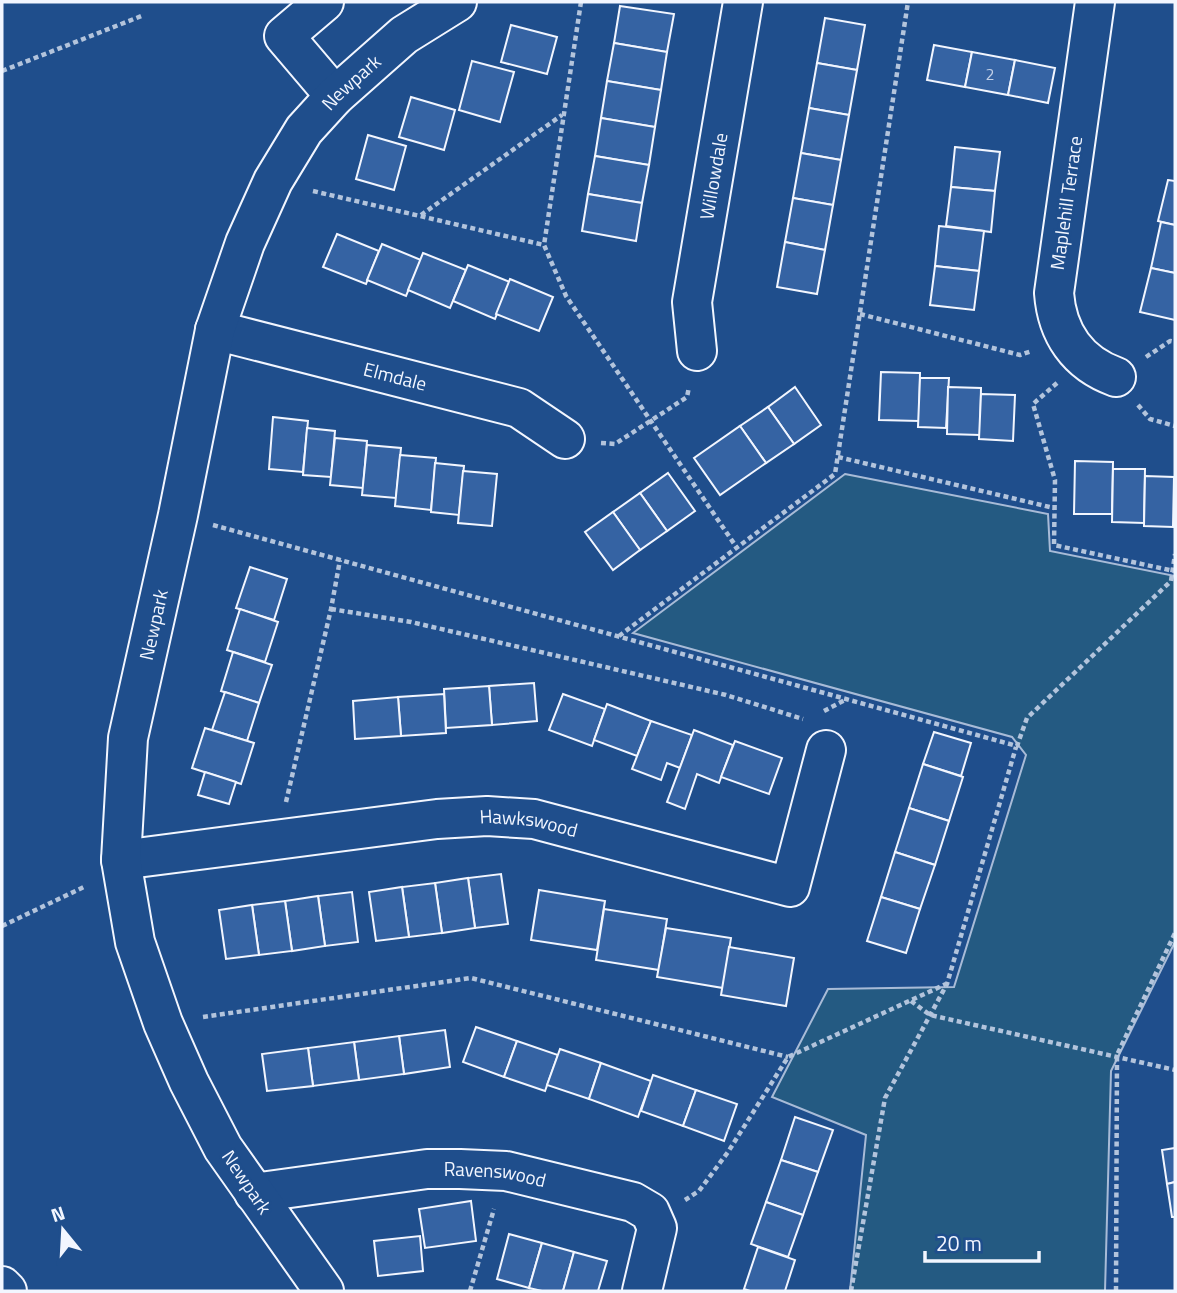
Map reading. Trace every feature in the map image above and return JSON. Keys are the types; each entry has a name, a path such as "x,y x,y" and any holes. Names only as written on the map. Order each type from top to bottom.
{"street":[{"path":"324,2 284,36 335,96"},
{"name":"Newpark","path":"324,1291 223,1148 163,1023 135,942 123,868 128,738 178,515 215,330 245,243 273,181 304,130 335,96 404,35 457,2"},
{"name":"Willowdale","path":"697,351 692,302 743,2"},
{"name":"Maplehill Terrace","path":"1089,359 1057,318 1054,280 1095,2"},
{"name":"Elmdale","path":"215,330 519,408 565,439"},
{"name":"Hawkswood","path":"123,868 284,838 438,819 487,816 534,819 790,887 817,735"},
{"name":"Ravenswood","path":"254,1193 427,1169 506,1171 633,1202 650,1212 655,1219"},
{"path":"642,1291 656,1236 655,1219"},
{"path":"2,1286 8,1291"}],"path":[{"path":"581,2 544,245 566,296 737,548"},
{"path":"618,636 835,474 908,2"},
{"path":"2,71 144,15"},
{"path":"420,216 563,115"},
{"path":"273,181 544,245"},
{"path":"860,314 1020,355 1089,359"},
{"path":"565,439 615,444 687,397 697,351"},
{"path":"1089,359 1033,404 1055,480 1054,545 1174,571"},
{"path":"838,457 1054,508"},
{"path":"178,515 1017,747"},
{"path":"851,1291 885,1098 947,984 1027,718 1171,581 1175,554"},
{"path":"284,838 284,809 340,560"},
{"path":"331,609 411,622 726,695 817,735"},
{"path":"2,926 123,868"},
{"path":"1116,1291 1117,1055 1175,933"},
{"path":"163,1023 471,978 788,1058"},
{"path":"655,1219 699,1191 728,1152 788,1058 947,984"},
{"path":"911,1001 930,1015 1175,1070"},
{"path":"470,1291 506,1171"}],"shaded area":[{"path":"845,474 1048,514 1050,551 1175,576 1175,942 1111,1071 1105,1291 850,1291 866,1135 772,1097 828,989 954,987 1026,755 1012,737 633,633"}],"building":[{"path":"620,6 674,14 667,52 614,43"},
{"path":"825,18 865,25 857,70 817,63"},
{"path":"511,25 557,37 547,74 501,62"},
{"path":"614,43 667,52 661,90 607,81"},
{"path":"934,45 972,52 965,87 927,80"},
{"path":"972,52 1015,60 1008,95 965,87"},
{"path":"1015,60 1055,68 1048,103 1008,95"},
{"path":"472,61 514,72 500,122 459,110"},
{"path":"817,63 857,70 849,115 809,108"},
{"path":"607,81 661,90 655,127 601,118"},
{"path":"411,97 455,110 444,150 399,137"},
{"path":"809,108 849,115 841,160 801,153"},
{"path":"601,118 655,127 649,165 595,156"},
{"path":"368,135 406,146 394,190 356,179"},
{"path":"955,147 1000,152 995,191 951,187"},
{"path":"801,153 841,160 833,205 793,198"},
{"path":"595,156 649,165 642,203 588,194"},
{"path":"1168,180 1175,181 1175,225 1158,221"},
{"path":"951,187 995,191 991,232 946,226"},
{"path":"588,194 642,203 636,241 582,231"},
{"path":"793,198 833,205 825,250 785,242"},
{"path":"1161,222 1175,225 1175,273 1151,268"},
{"path":"939,226 984,231 979,271 935,266"},
{"path":"337,234 379,251 366,284 323,267"},
{"path":"785,242 825,250 817,294 777,287"},
{"path":"382,244 421,260 406,296 367,280"},
{"path":"423,253 466,270 450,308 408,290"},
{"path":"468,265 510,282 495,319 453,301"},
{"path":"935,266 979,271 974,310 930,305"},
{"path":"1151,268 1175,273 1175,320 1140,312"},
{"path":"510,279 553,297 539,331 496,314"},
{"path":"881,372 920,373 919,421 879,420"},
{"path":"920,378 949,378 946,428 918,427"},
{"path":"795,387 821,425 794,444 768,407"},
{"path":"948,387 981,388 980,435 947,434"},
{"path":"981,394 1015,395 1013,441 979,439"},
{"path":"768,407 794,444 766,463 740,426"},
{"path":"273,417 308,421 303,472 269,469"},
{"path":"740,426 766,463 720,495 694,458"},
{"path":"307,428 335,431 331,477 303,475"},
{"path":"335,438 367,441 363,488 330,485"},
{"path":"367,445 401,448 396,498 362,495"},
{"path":"400,455 436,458 431,510 395,506"},
{"path":"1075,461 1113,462 1112,514 1074,514"},
{"path":"435,463 464,466 459,515 431,512"},
{"path":"1113,469 1145,469 1144,523 1112,522"},
{"path":"463,471 497,474 492,526 458,523"},
{"path":"668,473 695,511 667,531 640,493"},
{"path":"1145,476 1174,477 1173,527 1144,526"},
{"path":"640,493 667,531 640,550 613,512"},
{"path":"613,512 640,550 613,570 585,532"},
{"path":"250,567 287,579 274,620 236,608"},
{"path":"240,609 278,622 265,662 227,650"},
{"path":"233,652 272,665 259,703 221,691"},
{"path":"534,683 537,721 492,725 489,686"},
{"path":"489,686 492,725 446,728 444,689"},
{"path":"225,692 259,703 247,741 212,730"},
{"path":"444,694 446,733 401,736 398,697"},
{"path":"563,694 605,709 592,746 549,730"},
{"path":"398,697 401,736 355,739 353,701"},
{"path":"607,704 651,721 637,756 594,740"},
{"path":"651,721 692,735 680,768 667,763 661,780 632,769"},
{"path":"205,728 254,743 241,784 192,768"},
{"path":"694,730 733,745 719,783 697,774 685,809 667,802"},
{"path":"934,732 971,743 961,776 923,764"},
{"path":"735,741 782,758 769,794 721,777"},
{"path":"923,764 963,777 949,821 909,808"},
{"path":"205,772 236,782 229,804 198,795"},
{"path":"909,808 949,821 935,865 895,852"},
{"path":"895,852 935,865 920,909 881,897"},
{"path":"501,874 508,924 475,928 468,878"},
{"path":"468,878 475,928 442,933 435,883"},
{"path":"435,883 442,933 409,937 402,887"},
{"path":"402,887 409,937 376,941 369,892"},
{"path":"539,890 605,901 597,950 531,940"},
{"path":"352,892 358,942 325,946 318,896"},
{"path":"318,896 325,946 292,951 285,901"},
{"path":"881,897 920,909 906,953 867,941"},
{"path":"285,901 292,951 259,955 252,905"},
{"path":"252,905 259,955 226,959 219,910"},
{"path":"604,909 667,919 659,970 596,960"},
{"path":"666,928 731,938 723,988 657,977"},
{"path":"729,947 794,958 786,1006 721,995"},
{"path":"476,1027 517,1041 504,1077 463,1062"},
{"path":"445,1030 450,1067 404,1074 399,1036"},
{"path":"399,1036 404,1074 359,1080 354,1042"},
{"path":"517,1041 558,1055 545,1091 504,1077"},
{"path":"354,1042 359,1080 313,1086 308,1048"},
{"path":"308,1048 313,1086 267,1091 262,1054"},
{"path":"560,1049 601,1063 589,1099 547,1085"},
{"path":"601,1063 651,1081 638,1117 589,1099"},
{"path":"653,1075 696,1090 683,1126 641,1111"},
{"path":"696,1090 737,1104 724,1141 683,1126"},
{"path":"795,1117 833,1130 818,1172 781,1160"},
{"path":"1175,1148 1175,1182 1167,1184 1162,1150"},
{"path":"781,1160 818,1172 803,1215 766,1202"},
{"path":"1175,1182 1175,1217 1172,1217 1167,1184"},
{"path":"471,1201 476,1241 425,1248 419,1209"},
{"path":"766,1202 803,1215 788,1257 751,1244"},
{"path":"509,1234 542,1243 529,1288 497,1279"},
{"path":"420,1236 423,1271 378,1276 374,1241"},
{"path":"542,1243 574,1252 563,1291 529,1288"},
{"path":"758,1247 795,1260 785,1291 744,1289"},
{"path":"574,1252 607,1261 598,1291 563,1291"}]}
